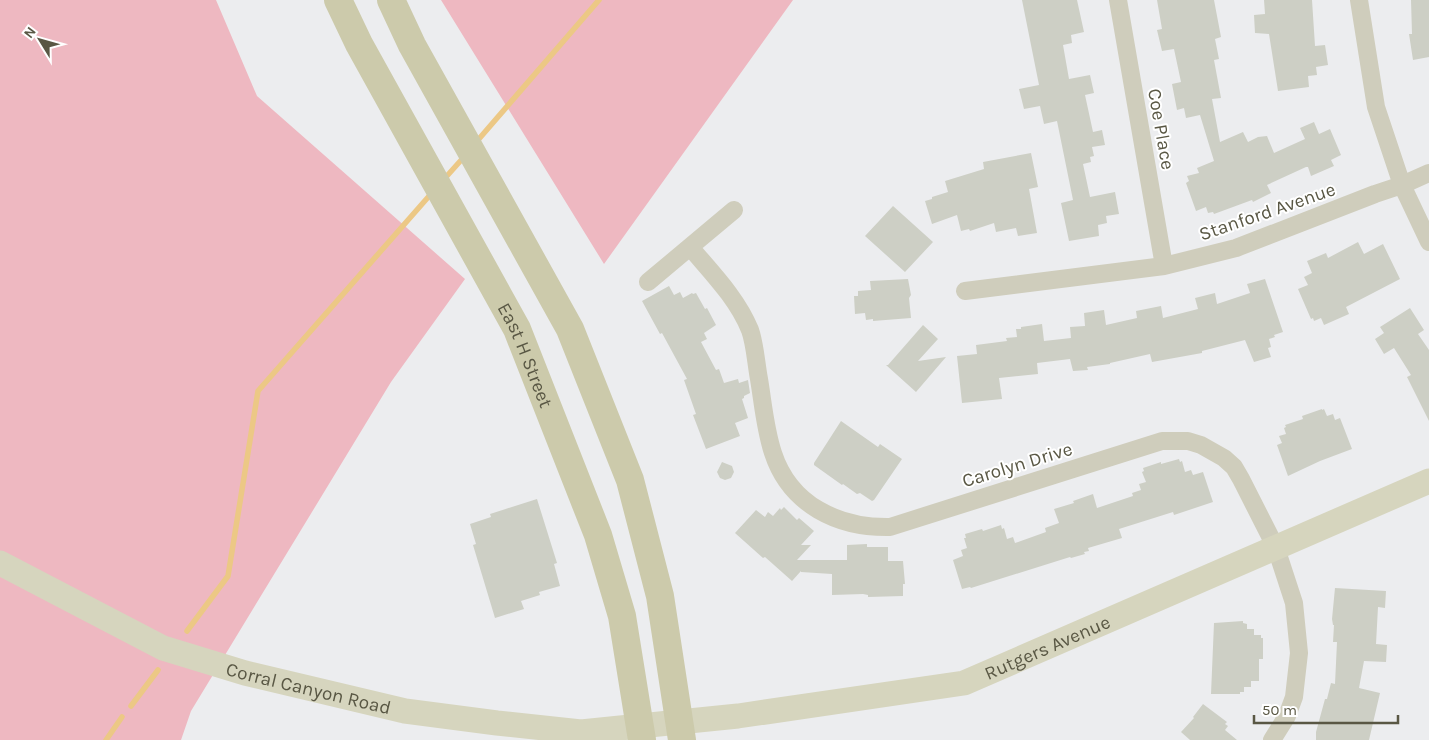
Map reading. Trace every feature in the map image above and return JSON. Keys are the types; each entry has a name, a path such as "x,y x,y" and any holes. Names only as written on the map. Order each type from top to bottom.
{"main road":[{"name":"East H Street","path":"338,0 359,44 517,329 598,535 622,616 641,733"},
{"path":"391,0 412,45 570,329 630,480 660,596 681,730"},
{"name":"Rutgers Avenue","path":"641,733 681,730 738,716 964,683 1429,481"},
{"name":"Corral Canyon Road","path":"0,563 164,648 245,673 406,711 581,732 641,733"}],"street":[{"name":"Coe Place","path":"1118,0 1164,266"},
{"path":"1359,0 1376,107 1402,185 1429,242"},
{"name":"Stanford Avenue","path":"966,291 1164,266 1236,248 1429,173"},
{"path":"648,282 734,210"},
{"name":"Carolyn Drive","path":"690,246 734,300 750,331 769,441 780,470 798,494 824,514 840,521 856,525 890,527 1162,441 1175,440 1195,443 1213,450 1234,467 1242,479 1276,548 1294,602 1298,653 1294,697 1287,716 1272,740"}],"shaded area":[{"path":"0,0 216,0 257,96 465,279 391,382 191,711 181,740 0,740"},
{"path":"441,0 793,0 604,264"}],"building":[{"path":"1022,0 1077,0 1084,32 1071,35 1072,43 1063,45 1069,79 1090,75 1094,93 1085,95 1093,132 1102,130 1105,145 1092,147 1094,156 1090,157 1091,162 1083,164 1090,197 1115,192 1119,214 1106,216 1107,223 1098,225 1099,236 1069,241 1061,203 1073,200 1057,121 1044,124 1040,106 1024,109 1019,89 1039,85"},
{"path":"1157,0 1214,0 1221,37 1215,39 1219,59 1214,60 1221,98 1212,99 1220,142 1243,132 1248,142 1258,137 1267,136 1274,153 1305,139 1300,128 1314,122 1319,134 1330,129 1341,155 1331,160 1334,166 1311,176 1308,167 1306,167 1267,185 1271,193 1253,202 1252,200 1214,214 1213,212 1208,213 1206,207 1196,211 1186,183 1189,181 1187,176 1199,173 1197,168 1214,161 1200,115 1186,118 1184,108 1177,110 1172,84 1181,82 1174,49 1162,51 1157,30 1162,29"},
{"path":"1264,0 1312,0 1315,46 1325,45 1328,65 1316,67 1317,75 1308,76 1309,87 1278,91 1269,34 1255,33 1254,15 1265,14"},
{"path":"1411,0 1429,0 1429,57 1413,60 1409,34 1412,34"},
{"path":"1031,153 1038,187 1029,189 1037,233 1018,236 1016,228 996,232 994,223 970,231 969,229 961,231 957,215 932,224 925,201 948,192 945,181 984,169 983,162"},
{"path":"893,206 933,242 905,272 865,236"},
{"path":"1358,242 1364,254 1383,244 1400,279 1346,307 1349,314 1324,325 1321,318 1314,321 1313,318 1311,319 1298,289 1308,285 1304,277 1312,273 1307,261 1326,253 1328,258"},
{"path":"908,279 911,295 909,298 911,318 873,321 873,319 866,320 865,313 855,314 854,296 858,296 858,291 871,290 870,281"},
{"path":"1265,279 1283,332 1269,339 1271,347 1268,348 1271,357 1254,362 1245,340 1202,351 1202,353 1152,362 1150,354 1110,364 1087,367 1088,370 1073,371 1070,359 1037,363 1038,374 999,378 1002,399 962,403 957,356 977,354 976,345 1007,341 1006,338 1017,337 1016,329 1042,324 1044,341 1071,338 1070,327 1085,326 1084,313 1104,310 1106,325 1137,318 1136,311 1161,306 1163,318 1198,309 1195,298 1215,293 1217,304 1250,293 1247,284"},
{"path":"669,286 674,295 680,292 683,298 696,293 705,309 707,308 716,325 704,333 707,339 701,342 716,370 719,369 724,383 738,379 739,383 748,380 750,393 742,399 748,418 735,423 740,436 706,449 693,415 696,414 684,380 687,379 642,301"},
{"path":"1410,308 1424,330 1418,334 1429,350 1429,421 1407,377 1411,375 1394,348 1384,354 1375,339 1384,333 1380,327"},
{"path":"923,325 938,339 918,361 946,357 916,392 886,365"},
{"path":"1324,409 1327,416 1333,414 1335,420 1340,418 1352,449 1288,476 1277,445 1282,443 1279,436 1286,434 1285,425 1303,419 1302,416"},
{"path":"841,421 878,447 880,444 902,459 872,501 842,485 814,465"},
{"path":"1179,459 1180,462 1182,461 1185,472 1191,470 1193,475 1203,472 1213,502 1174,515 1173,512 1119,529 1122,538 1088,548 1089,551 1084,552 1085,554 971,588 962,589 953,560 963,556 961,550 967,548 964,538 966,538 965,534 1001,525 1002,529 1004,528 1007,539 1013,537 1015,543 1046,532 1045,528 1059,523 1054,509 1074,503 1073,501 1093,494 1097,508 1133,496 1132,493 1141,490 1139,484 1146,482 1142,472 1144,471 1143,468"},
{"path":"722,462 732,466 734,472 731,478 725,480 720,478 717,472"},
{"path":"537,499 557,563 554,564 560,586 539,592 540,595 521,601 524,609 495,618 473,545 476,544 470,524 491,517 490,514"},
{"path":"784,507 797,520 799,518 814,531 801,545 811,545 797,560 847,560 847,545 867,544 867,547 888,547 888,561 903,561 905,584 903,584 903,596 832,595 832,574 801,571 792,581 735,533 756,510 765,517 768,512 773,516 780,508 781,510"},
{"path":"1335,588 1386,591 1385,608 1378,607 1376,644 1387,645 1386,662 1364,661 1359,688 1380,693 1369,740 1316,740 1316,732 1325,699 1327,699 1331,683 1335,684 1337,642 1333,642 1334,625 1332,619"},
{"path":"1243,621 1243,623 1247,624 1247,629 1254,629 1254,635 1261,635 1261,638 1263,638 1263,659 1259,659 1259,681 1251,681 1251,687 1244,687 1244,692 1240,692 1240,694 1211,694 1214,623"},
{"path":"1203,704 1227,722 1225,724 1228,726 1225,730 1237,740 1190,740 1181,732 1194,718"}],"waterway":[{"path":"478,140 599,0"},
{"path":"446,177 463,158"},
{"path":"187,631 228,576 258,391 430,195"},
{"path":"131,706 158,670"},
{"path":"106,740 122,717"}]}
